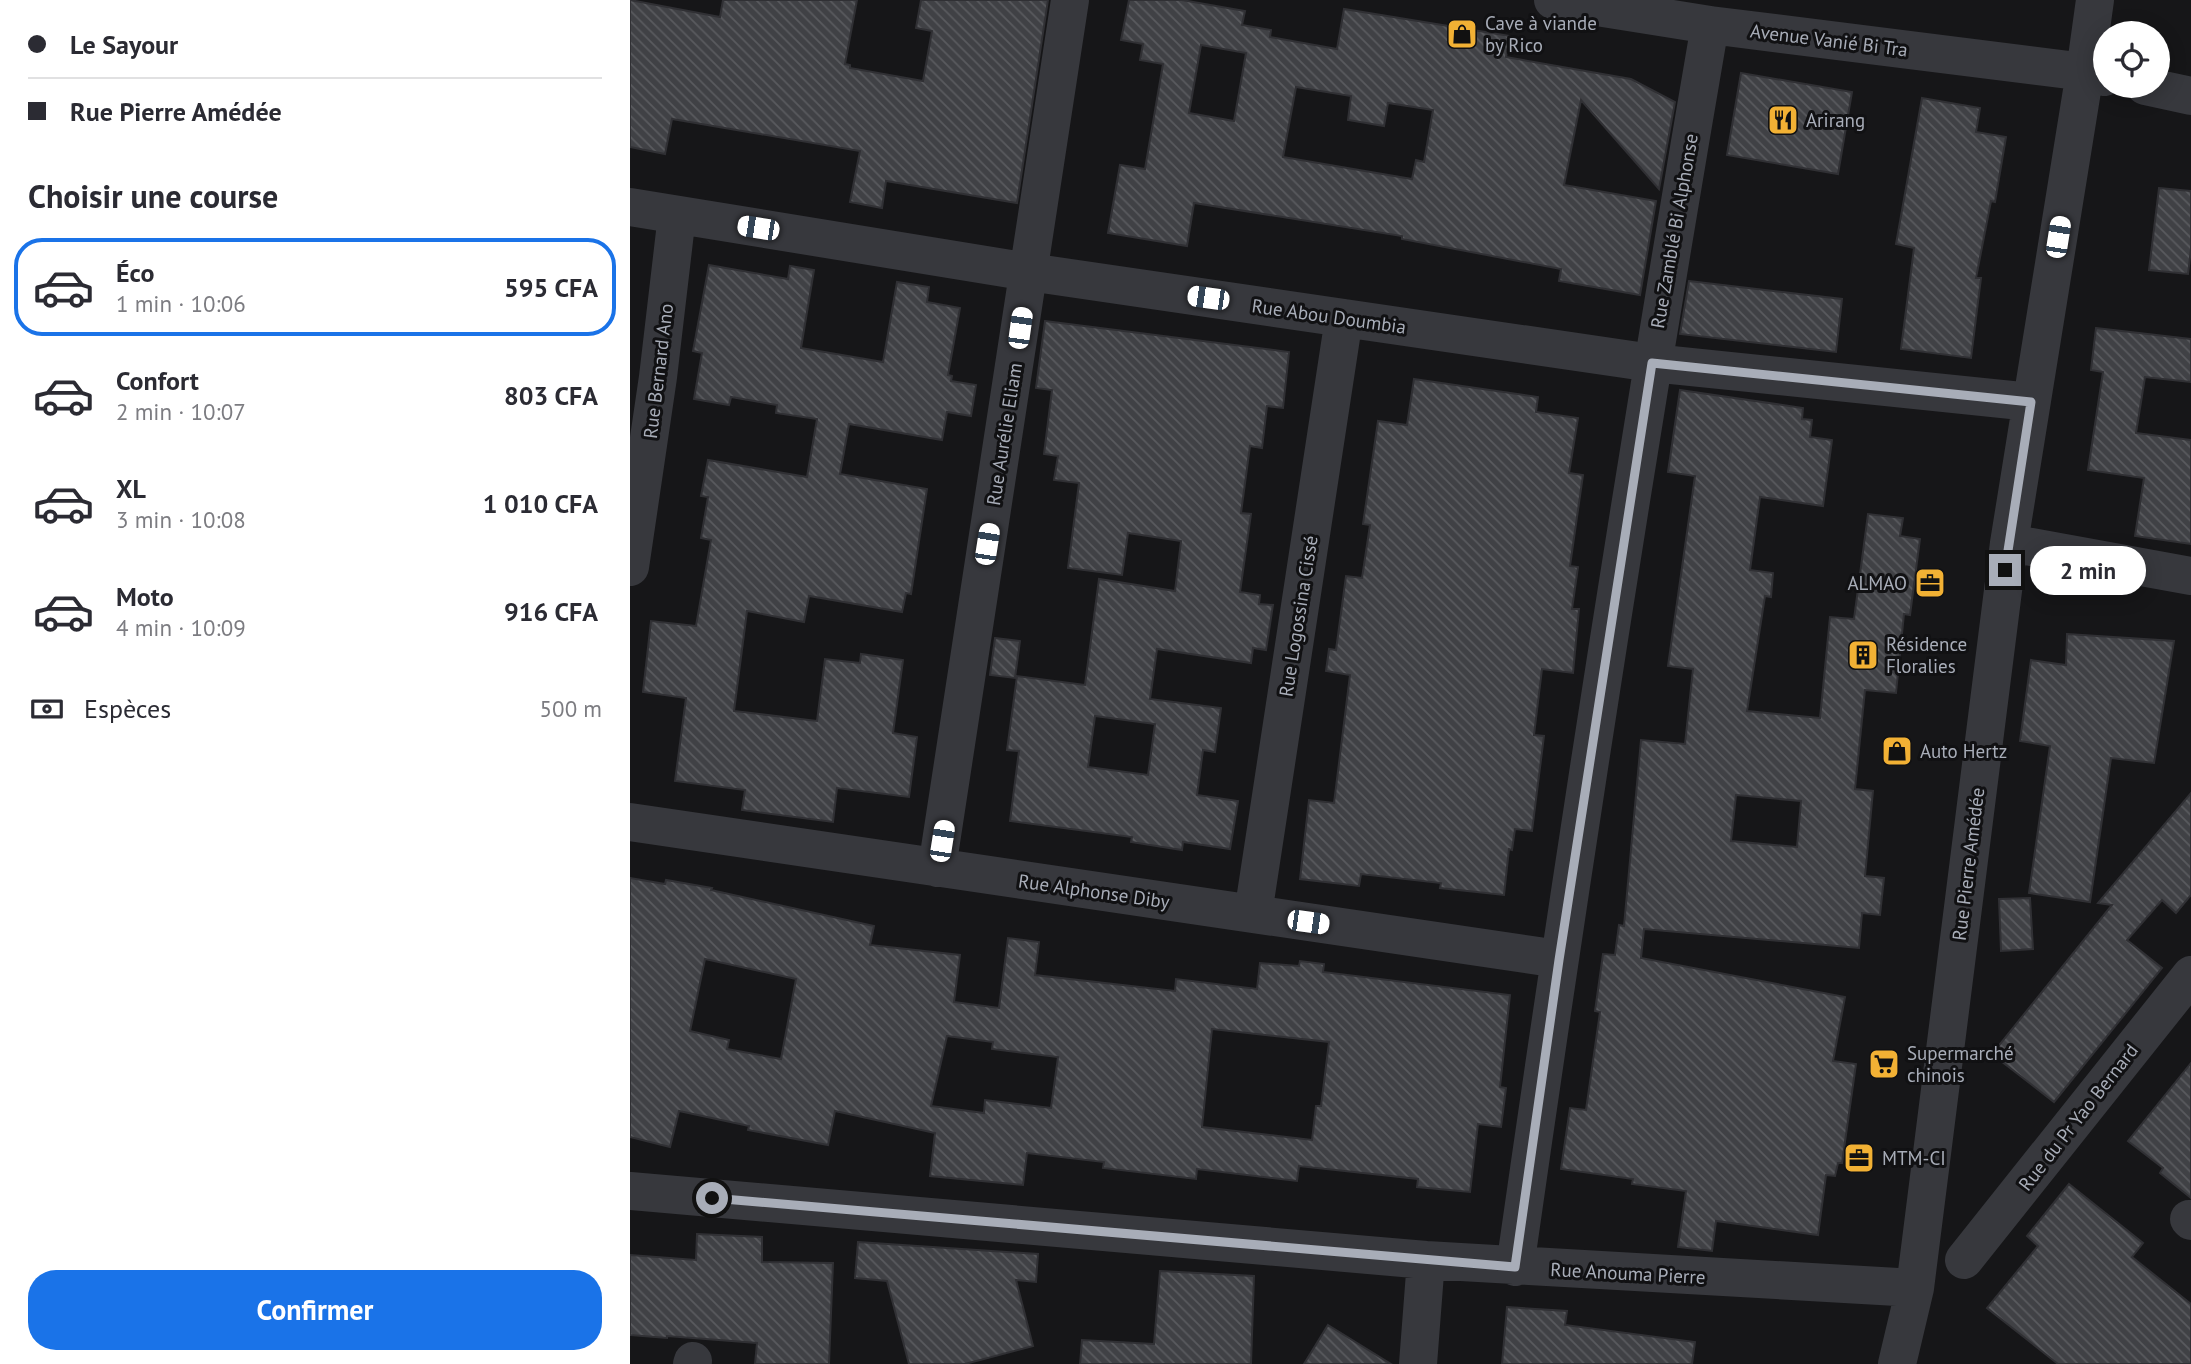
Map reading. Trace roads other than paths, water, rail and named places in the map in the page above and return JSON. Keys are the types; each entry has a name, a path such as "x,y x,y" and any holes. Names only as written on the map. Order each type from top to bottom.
{"street":[{"name":"Rue Aurélie Eliam","path":"937,867 1070,0"},
{"name":"Avenue Vanié Bi Tra","path":"1553,0 1710,25 2093,75"},
{"name":"Rue Pierre Amédée","path":"2095,0 2095,21"},
{"name":"Rue Zamblé Bi Alphonse","path":"1515,1267 1559,960 1652,363 1710,25"},
{"name":"Rue Pierre Amédée","path":"1897,1364 1915,1288 2009,543 2031,402 2093,85"},
{"path":"2170,91 2191,96"},
{"name":"Rue Abou Doumbia","path":"630,207 1029,272 1652,363 2031,402"},
{"name":"Rue Bernard Ano","path":"630,568 658,377 677,215"},
{"name":"Rue Logossina Cissé","path":"1252,914 1344,318"},
{"path":"2009,543 2191,576"},
{"name":"Rue Alphonse Diby","path":"630,822 1559,960"},
{"name":"Rue du Pr Yao Bernard","path":"1964,1260 2191,975"},
{"name":"Rue Anouma Pierre","path":"630,1191 1426,1261 1915,1288"},
{"path":"1418,1364 1426,1261"}],"place":[{"name":"Cave à viande by Rico","path":"1462,34"},
{"name":"Arirang","path":"1783,120"},
{"name":"ALMAO","path":"1930,583"},
{"name":"Résidence Floralies","path":"1863,655"},
{"name":"Auto Hertz","path":"1897,751"},
{"name":"Supermarché chinois","path":"1884,1064"},
{"name":"MTM-CI","path":"1859,1158"}]}
